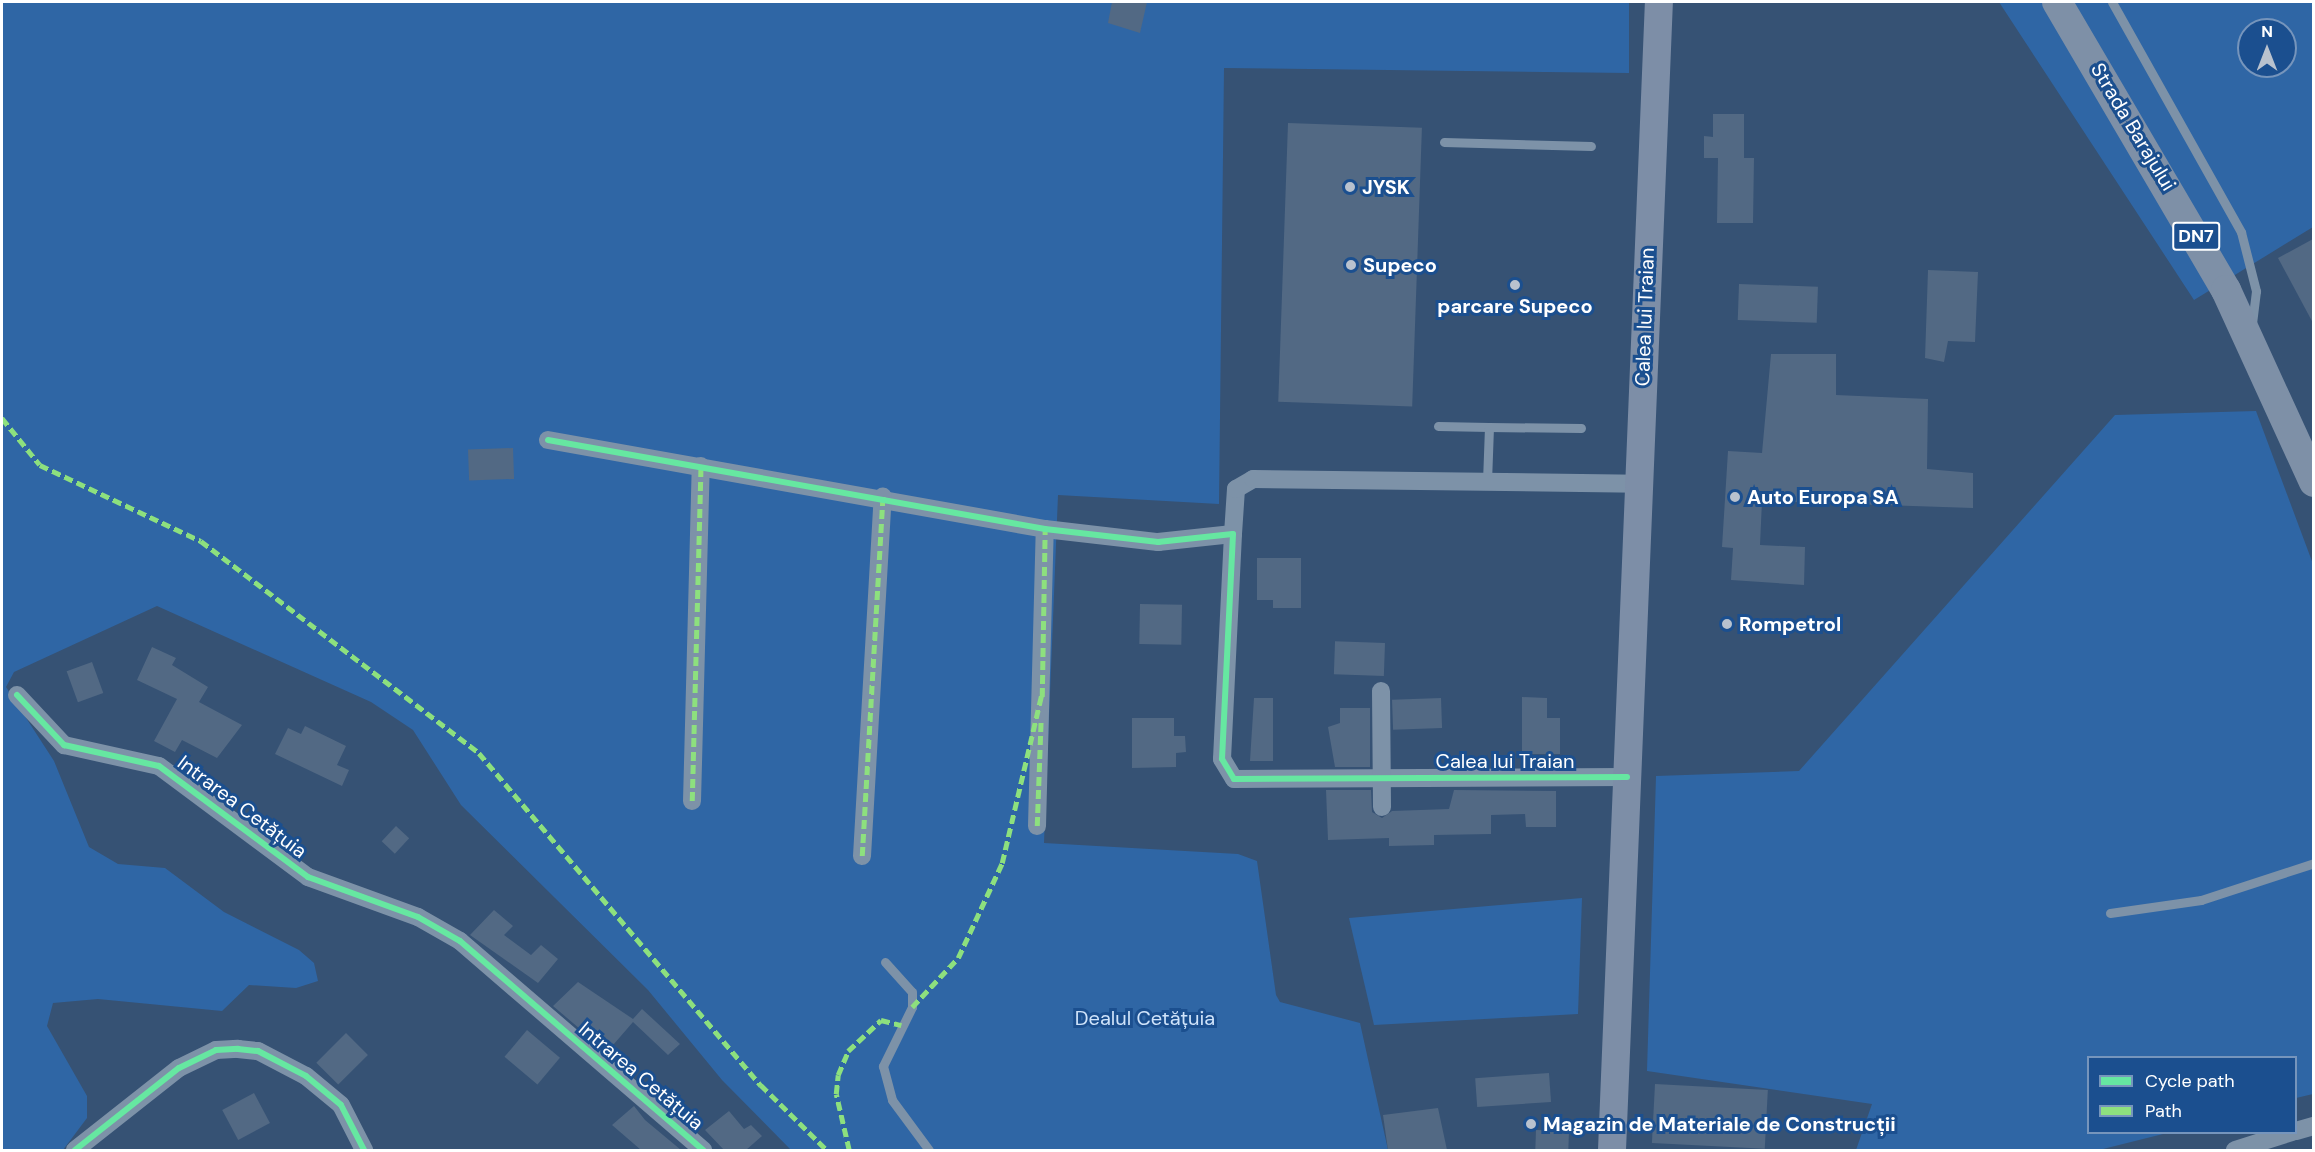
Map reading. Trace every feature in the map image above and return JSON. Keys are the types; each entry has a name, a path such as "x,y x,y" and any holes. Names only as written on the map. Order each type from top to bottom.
{"highway":[{"name":"Strada Barajului","path":"2057,2 2174,195 2250,341 2313,482"}],"main road":[{"name":"Calea lui Traian","path":"1612,1150 1659,2"}],"street":[{"path":"548,440 883,497 1045,529 1158,542 1233,534"},
{"path":"693,801 701,466"},
{"name":"Calea lui Traian","path":"1487,482 1253,478 1236,489 1222,759 1227,770 1245,781 1382,777 1627,777"},
{"path":"1487,482 1638,484"},
{"path":"862,856 883,497"},
{"path":"1037,826 1045,529"},
{"path":"1381,691 1382,807"},
{"name":"Intrarea Cetățuia","path":"17,695 64,745 159,765 308,877 418,917 460,941 703,1150"},
{"path":"75,1150 179,1068 216,1050 238,1050 258,1051 306,1076 340,1104 364,1150"},
{"path":"2297,1131 2313,1126"},
{"path":"2235,1150 2287,1134"}],"lane":[{"path":"2112,2 2241,232 2256,291 2250,341"},
{"path":"1444,142 1591,146"},
{"path":"1438,426 1581,428"},
{"path":"1487,482 1489,427"},
{"path":"2110,913 2201,900 2313,863"},
{"path":"885,962 912,993 912,1007 883,1066 892,1100 929,1150"}],"green space":[{"name":"Dealul Cetățuia","path":"2,2 1629,2 1629,73 1224,68 1219,504 1058,495 1044,843 1238,854 1257,861 1276,995 1280,1002 1360,1023 1388,1150 791,1150 722,1080 648,990 461,805 413,730 371,702 157,606 14,672 6,687 54,761 89,847 118,864 165,868 224,912 299,950 314,963 318,981 296,988 249,985 222,1011 98,999 53,1003 47,1026 87,1096 87,1118 63,1150 2,1150"},
{"path":"1999,2 2312,2 2313,227 2194,300"},
{"path":"2256,411 2313,564 2313,1094 2297,1098 2297,1056 2087,1056 2087,1134 2163,1134 2099,1150 1856,1150 1872,1104 1647,1071 1656,776 1799,771 2115,415"},
{"path":"1582,898 1578,1014 1374,1025 1349,918"}],"building":[{"path":"1112,2 1147,2 1140,33 1108,23"},
{"path":"1713,114 1744,114 1744,158 1754,158 1753,223 1717,223 1718,158 1704,158 1704,136 1713,137"},
{"name":"Supeco","path":"1288,123 1422,128 1412,407 1278,402"},
{"path":"2313,239 2313,323 2278,258"},
{"path":"1928,270 1978,272 1975,342 1948,341 1944,362 1925,358"},
{"path":"1739,284 1818,287 1817,323 1738,320"},
{"path":"1771,354 1836,354 1836,395 1928,399 1927,469 1973,473 1973,508 1762,501 1760,545 1805,547 1804,585 1731,580 1733,548 1722,547 1728,451 1762,453"},
{"path":"513,448 514,479 469,481 468,450"},
{"path":"1257,558 1301,558 1301,608 1273,608 1273,600 1257,600"},
{"path":"1140,604 1182,605 1181,645 1139,644"},
{"path":"1335,641 1385,643 1384,676 1334,674"},
{"path":"152,647 176,658 172,665 208,687 199,702 242,725 217,758 182,740 175,752 154,741 177,699 137,680"},
{"path":"92,662 103,693 78,702 67,671"},
{"path":"1522,697 1547,698 1547,718 1560,718 1560,754 1522,754"},
{"path":"1254,698 1273,698 1273,761 1250,761"},
{"path":"1441,698 1442,728 1393,730 1392,700"},
{"path":"1340,708 1370,708 1370,767 1335,767 1328,727 1340,723"},
{"path":"1132,718 1174,718 1174,736 1185,736 1186,752 1176,753 1176,767 1132,768"},
{"path":"305,726 346,746 337,765 349,770 342,786 275,754 288,728 301,734"},
{"path":"1326,790 1371,790 1372,812 1382,818 1392,811 1449,809 1454,790 1556,791 1556,827 1526,827 1525,814 1491,815 1491,834 1434,835 1434,845 1389,846 1389,838 1328,840"},
{"path":"396,826 409,838 395,854 382,841"},
{"path":"494,910 513,926 504,935 531,955 541,945 558,959 538,983 470,935"},
{"path":"578,982 633,1019 642,1009 680,1044 668,1055 633,1022 607,1052 553,1006"},
{"path":"527,1030 560,1058 537,1084 505,1057"},
{"path":"346,1033 368,1055 338,1085 316,1063"},
{"path":"1549,1073 1551,1102 1477,1107 1475,1078"},
{"path":"1655,1084 1768,1090 1765,1149 1652,1143"},
{"path":"254,1093 270,1123 238,1140 222,1110"},
{"path":"634,1106 645,1120 681,1150 641,1150 612,1125"},
{"path":"1438,1108 1447,1150 1388,1150 1383,1115"},
{"path":"729,1111 744,1129 751,1125 762,1136 746,1150 724,1150 705,1130"},
{"path":"1536,1130 1569,1131 1568,1150 1535,1150"}],"marked path":[{"path":"2,418 40,465 201,541 479,753 761,1085 827,1150"},
{"path":"692,801 701,466"},
{"path":"862,856 883,497"},
{"path":"1042,697 1045,529"},
{"path":"912,1007 958,958 1002,863 1042,692"},
{"path":"1037,826 1041,718"},
{"path":"849,1150 836,1094 838,1075 848,1051 881,1020 901,1025"}],"cycle path":[{"path":"548,440 1045,529 1158,542 1233,534 1222,759 1234,779 1627,777"},
{"path":"17,695 64,745 159,766 308,877 418,917 460,941 703,1150"},
{"path":"75,1150 179,1068 216,1050 238,1049 258,1051 306,1076 341,1105 364,1150"}],"place":[{"name":"JYSK","path":"1350,187"},
{"name":"Supeco","path":"1351,265"},
{"name":"parcare Supeco","path":"1515,285"},
{"name":"Auto Europa SA","path":"1735,497"},
{"name":"Rompetrol","path":"1727,624"},
{"name":"Magazin de Materiale de Construcții","path":"1531,1124"}]}
